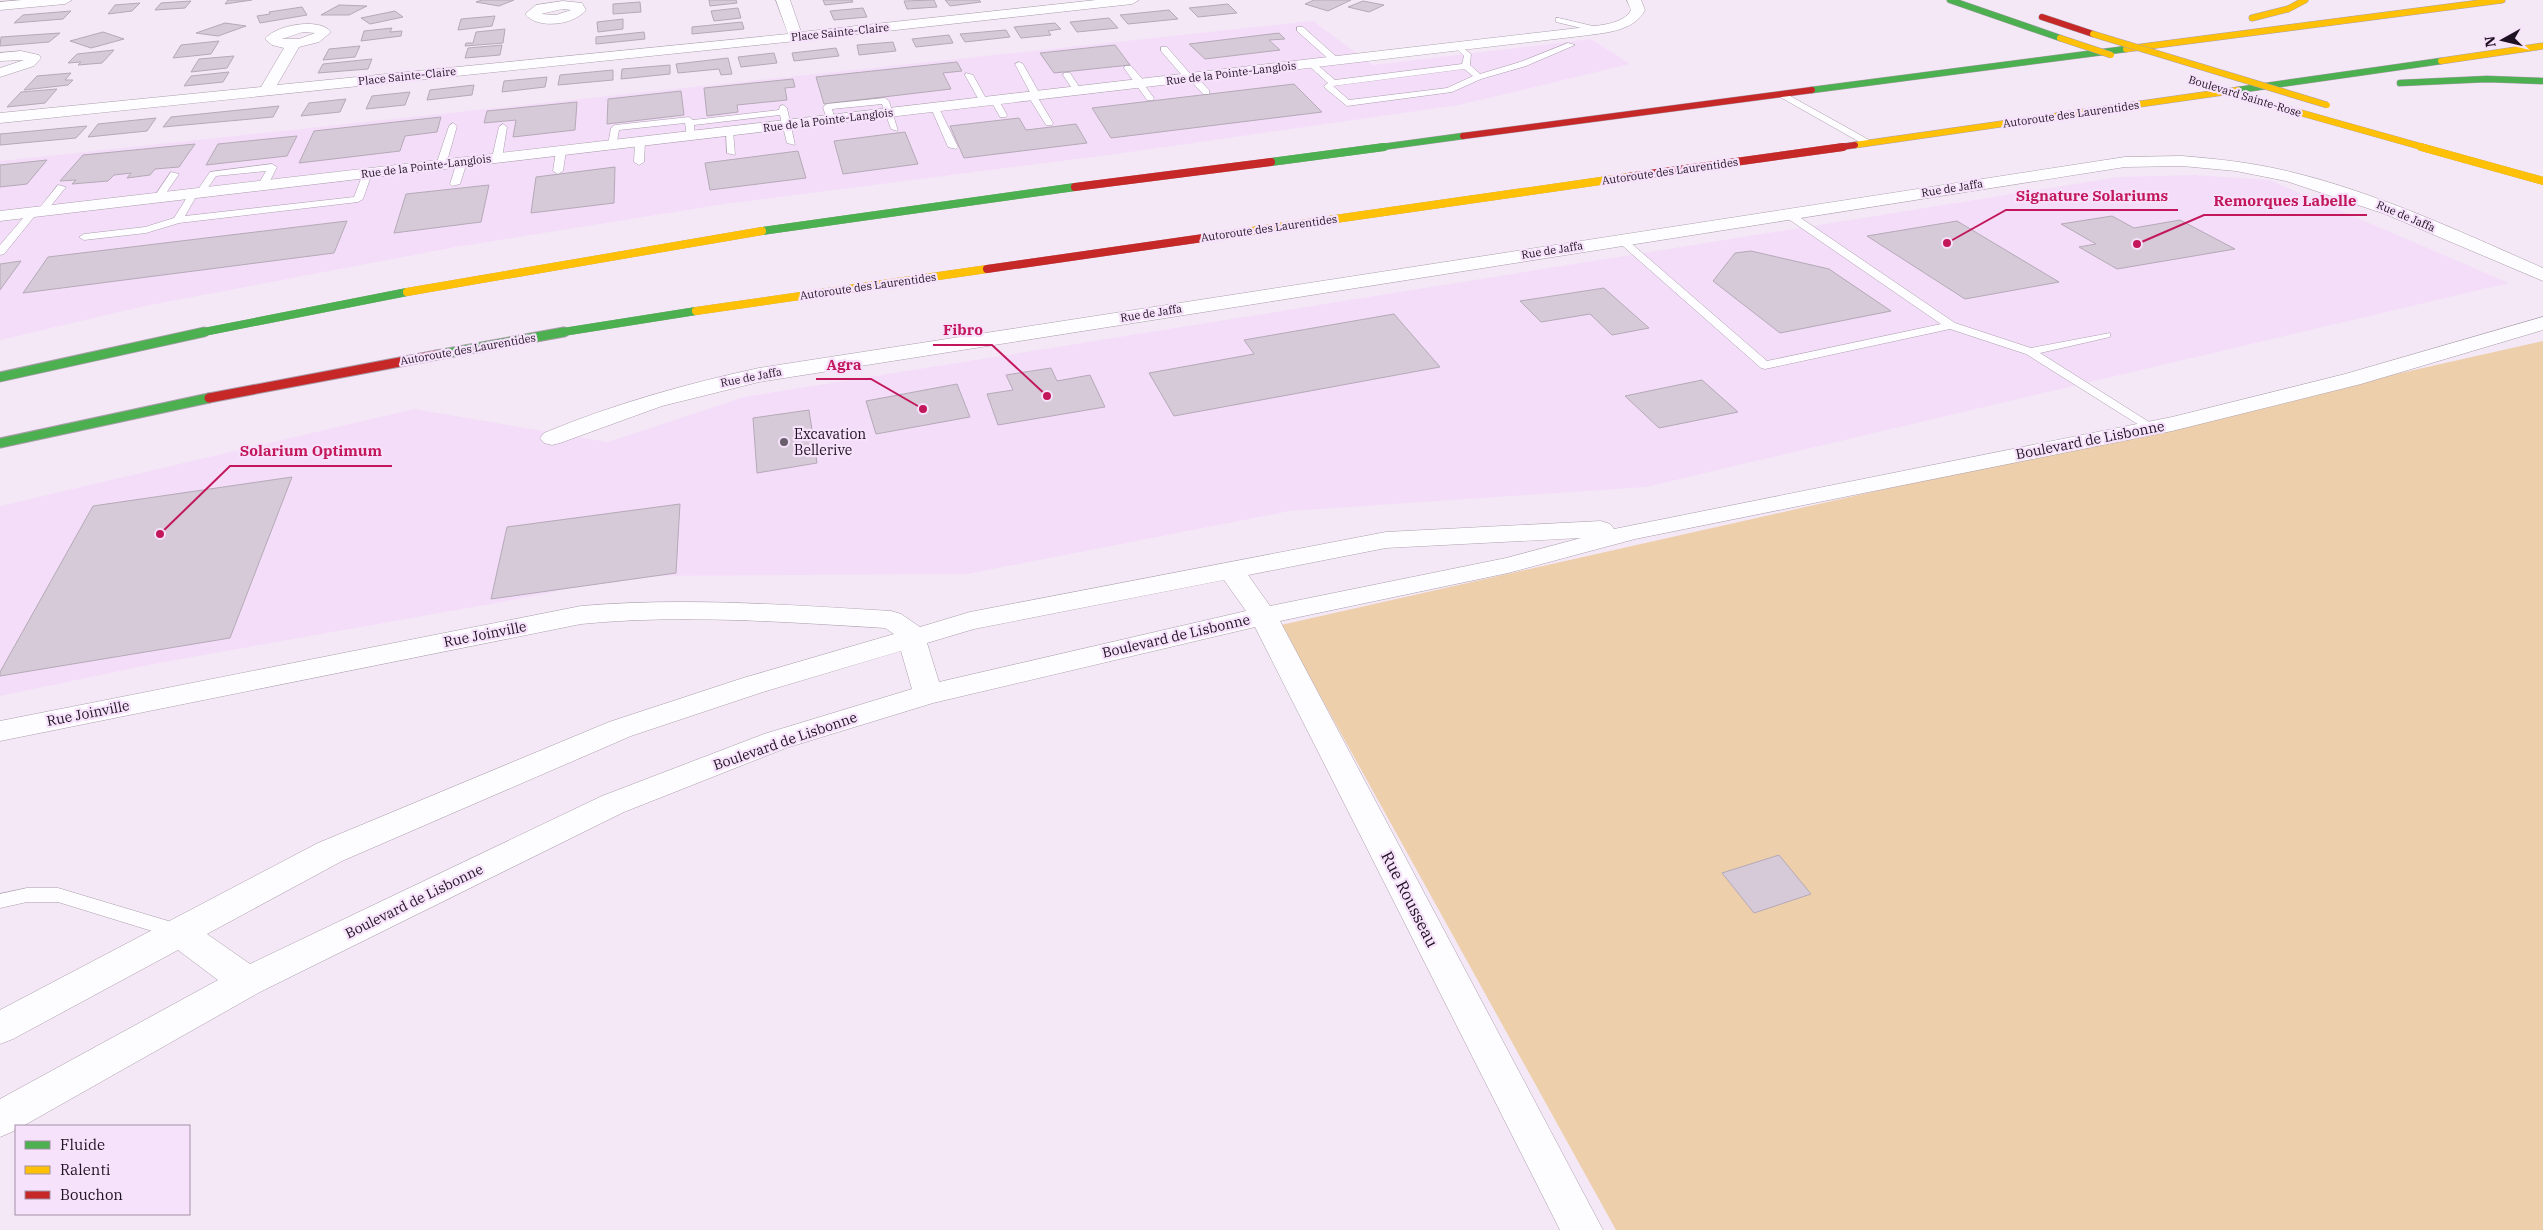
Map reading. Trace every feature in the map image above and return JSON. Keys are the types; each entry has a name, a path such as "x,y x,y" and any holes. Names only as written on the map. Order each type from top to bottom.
{"main road":[{"path":"1950,0 2128,60"},
{"path":"2242,20 2277,12 2305,0"},
{"path":"0,378 315,309 444,283 653,247 917,208 2502,0"},
{"name":"Boulevard Sainte-Rose","path":"2029,13 2341,109"},
{"path":"2097,54 2223,25"},
{"name":"Autoroute des Laurentides","path":"0,443 306,378 626,321 2543,46"},
{"path":"2384,83 2487,79 2543,81"},
{"name":"Boulevard Sainte-Rose","path":"2204,84 2253,99"},
{"path":"2236,90 2364,84"},
{"name":"Boulevard Sainte-Rose","path":"2277,106 2543,181"}],"street":[{"path":"0,6 65,0"},
{"path":"783,0 796,37"},
{"name":"Place Sainte-Claire","path":"0,118 266,91 549,55 796,37 1132,0"},
{"name":"Rue de la Pointe-Langlois","path":"0,216 640,142 690,129 730,132 784,114 831,120 1598,30 1633,19 1638,10 1634,0"},
{"path":"266,91 294,43"},
{"path":"0,58 20,55 34,58 29,63 0,73"},
{"name":"Rue de Jaffa","path":"552,438 654,400 758,375 2110,164 2150,161 2197,162 2271,171 2346,192 2543,275"},
{"name":"Boulevard de Lisbonne","path":"0,1119 246,982 614,804 776,742 928,694 1264,616 1508,565 1632,532 2172,424 2353,379 2543,323"},
{"name":"Boulevard de Lisbonne","path":"0,1028 178,931 330,852 620,729 753,684 970,621 1232,572 1386,540 1591,528 1632,532"},
{"name":"Rue Rousseau","path":"1232,572 1264,616 1582,1230"},
{"name":"Rue Joinville","path":"0,731 581,615 632,609 705,609 891,620 908,630 928,694"},
{"path":"178,931 246,982"}],"lane":[{"path":"1559,20 1598,30"},
{"path":"1300,29 1336,61"},
{"path":"1478,77 1466,66 1333,83 1328,86 1347,103 1449,90 1478,77 1523,64 1572,45"},
{"path":"1459,47 1468,56 1466,66"},
{"path":"1164,50 1206,92"},
{"path":"1018,64 1049,124"},
{"path":"1311,64 1333,83"},
{"path":"1128,68 1150,98"},
{"path":"969,75 1003,115"},
{"path":"1067,75 1078,91"},
{"path":"1783,94 1868,143"},
{"path":"935,108 953,147"},
{"path":"889,113 895,129"},
{"path":"612,145 615,128 689,120 690,129 784,114 792,143"},
{"path":"441,165 453,126"},
{"path":"497,158 503,127"},
{"path":"730,132 732,153"},
{"path":"639,162 640,142"},
{"path":"558,171 561,151"},
{"path":"455,184 462,162"},
{"path":"84,237 146,230 178,220 358,199 367,173"},
{"path":"159,197 174,174"},
{"path":"0,252 61,187"},
{"path":"178,220 197,193"},
{"path":"1788,214 1951,325 2030,352 2151,427"},
{"path":"1621,240 1765,365 1951,325"},
{"path":"2030,352 2106,335"},
{"path":"0,901 27,895 58,895 178,931"}],"shaded area":[{"path":"1313,21 1373,65 1591,39 1630,64 1459,105 1116,154 724,204 456,247 145,306 0,340 0,161"},
{"path":"2194,175 2269,180 2509,283 1646,487 1290,511 967,574 622,576 535,596 153,664 0,696 0,506 414,409 608,442 744,397 2118,177"},
{"path":"2543,341 2543,1230 1616,1230 1281,625"}],"building":[{"path":"228,0 252,0 225,4"},
{"path":"482,0 514,0 499,6 476,2"},
{"path":"709,0 736,0 737,3 710,6"},
{"path":"823,0 852,0 853,2 825,5"},
{"path":"934,0 937,7 907,9 904,1"},
{"path":"945,0 979,0 981,2 950,6"},
{"path":"1314,0 1351,0 1328,11 1305,4"},
{"path":"191,1 185,8 155,10 161,3"},
{"path":"1363,1 1384,5 1369,12 1348,7"},
{"path":"640,2 641,12 613,14 613,4"},
{"path":"140,3 132,11 108,14 115,5"},
{"path":"1228,4 1237,13 1198,17 1189,8"},
{"path":"339,5 367,6 349,15 321,15"},
{"path":"302,7 307,15 260,23 257,16 270,14 269,12"},
{"path":"738,8 741,18 714,21 711,11"},
{"path":"863,8 867,17 834,20 830,11"},
{"path":"1169,10 1178,19 1128,24 1120,15"},
{"path":"71,11 63,19 14,23 23,15"},
{"path":"395,11 403,17 370,24 361,18"},
{"path":"495,16 492,26 458,30 461,19"},
{"path":"1109,18 1118,28 1077,32 1070,22"},
{"path":"623,19 623,29 598,32 597,22"},
{"path":"742,22 744,29 692,34 692,27"},
{"path":"225,23 246,26 218,36 196,33"},
{"path":"1055,23 1061,29 1048,31 1051,35 1021,38 1014,27"},
{"path":"392,28 390,32 402,31 401,36 361,41 364,31"},
{"path":"505,29 503,43 465,46 466,43 473,43 476,32"},
{"path":"1006,30 1010,37 965,42 960,34"},
{"path":"103,32 124,39 91,48 70,41"},
{"path":"644,32 645,39 596,44 596,37"},
{"path":"60,33 49,42 0,46 1,37"},
{"path":"1279,33 1285,39 1269,40 1280,50 1205,59 1189,44"},
{"path":"949,35 953,43 916,47 912,39"},
{"path":"219,41 211,54 173,58 181,45"},
{"path":"893,42 896,51 859,55 857,45"},
{"path":"502,45 500,55 465,58 468,48"},
{"path":"1115,45 1130,65 1054,73 1040,53"},
{"path":"360,46 355,57 323,60 329,49"},
{"path":"836,48 839,56 794,61 792,53"},
{"path":"114,50 102,63 78,65 81,62 68,63 77,54"},
{"path":"774,53 777,63 741,67 738,57"},
{"path":"234,56 227,68 191,72 199,59"},
{"path":"728,58 732,74 721,75 719,69 678,73 676,64"},
{"path":"372,59 368,69 318,73 323,64"},
{"path":"957,62 962,71 943,73 951,89 824,104 816,77"},
{"path":"670,65 670,74 621,79 622,69"},
{"path":"613,70 613,80 558,85 560,75"},
{"path":"229,72 223,82 184,86 191,76"},
{"path":"71,73 65,80 73,80 68,85 24,90 37,76"},
{"path":"547,77 545,87 502,92 504,81"},
{"path":"793,79 795,87 785,88 787,100 737,105 738,112 707,116 704,88"},
{"path":"1294,84 1322,112 1111,138 1092,108"},
{"path":"474,85 472,95 427,100 430,90"},
{"path":"57,89 45,103 7,107 21,92"},
{"path":"681,91 684,115 607,124 608,99"},
{"path":"410,92 405,105 366,109 372,96"},
{"path":"346,99 340,112 301,116 309,103"},
{"path":"577,102 575,130 513,137 516,120 484,123 487,111"},
{"path":"279,106 273,117 163,127 171,117"},
{"path":"441,117 437,132 405,136 400,151 299,163 314,131"},
{"path":"156,118 147,131 88,137 98,124"},
{"path":"1019,118 1026,130 1076,124 1087,143 964,158 950,126"},
{"path":"87,126 76,138 0,145 0,134"},
{"path":"905,132 918,164 843,174 834,141"},
{"path":"297,136 287,156 206,165 218,144"},
{"path":"195,144 179,167 155,169 150,175 127,178 131,173 114,175 108,181 72,184 76,180 60,181 83,155"},
{"path":"798,151 806,178 710,190 705,163"},
{"path":"47,160 27,184 0,187 0,165"},
{"path":"615,167 614,203 531,213 536,177"},
{"path":"489,185 481,222 394,233 406,194"},
{"path":"2112,216 2134,228 2180,220 2235,249 2117,269 2079,247 2096,244 2061,224"},
{"path":"347,221 334,253 23,293 48,257"},
{"path":"1957,221 2059,282 1965,299 1867,236"},
{"path":"1751,251 1829,269 1891,311 1780,333 1713,281 1735,253"},
{"path":"21,261 0,290 0,264"},
{"path":"1604,288 1649,328 1612,335 1590,314 1541,322 1520,301"},
{"path":"1394,314 1440,367 1174,416 1149,373 1254,354 1244,340"},
{"path":"1051,368 1057,381 1090,375 1105,407 998,425 987,394 1013,390 1006,375"},
{"path":"1702,380 1738,412 1659,428 1625,396"},
{"path":"957,384 970,417 876,434 866,401"},
{"path":"809,410 817,463 757,473 753,418"},
{"path":"292,477 230,638 0,676 0,672 93,506"},
{"path":"680,504 676,573 491,599 507,527"},
{"path":"1779,855 1811,894 1754,913 1722,873"}],"traffic: fast":[{"path":"1950,0 2060,38"},
{"path":"1812,90 2126,49"},
{"path":"2238,90 2441,61"},
{"path":"2400,83 2487,79 2543,81"},
{"path":"1271,162 1463,136"},
{"path":"762,231 1075,187"},
{"path":"0,377 228,327 407,292"},
{"path":"437,355 626,321 696,311"},
{"path":"0,443 209,398"}],"traffic: slow":[{"path":"2252,18 2288,9 2305,0"},
{"path":"2126,49 2502,0"},
{"path":"2093,34 2327,105"},
{"path":"2060,38 2111,55"},
{"path":"2441,61 2543,46"},
{"path":"1855,145 2238,90"},
{"path":"2291,110 2543,181"},
{"path":"1238,233 1628,177"},
{"path":"407,292 762,231"},
{"path":"696,311 987,269"}],"traffic: jam":[{"path":"2042,17 2093,34"},
{"path":"1463,136 1812,90"},
{"path":"1628,177 1855,145"},
{"path":"1075,187 1271,162"},
{"path":"987,269 1238,233"},
{"path":"209,398 437,355"}],"place":[{"name":"Signature Solariums","path":"1947,243"},
{"name":"Remorques Labelle","path":"2137,244"},
{"name":"Fibro","path":"1047,396"},
{"name":"Agra","path":"923,409"},
{"name":"Excavation Bellerive","path":"784,442"},
{"name":"Solarium Optimum","path":"160,534"}]}
